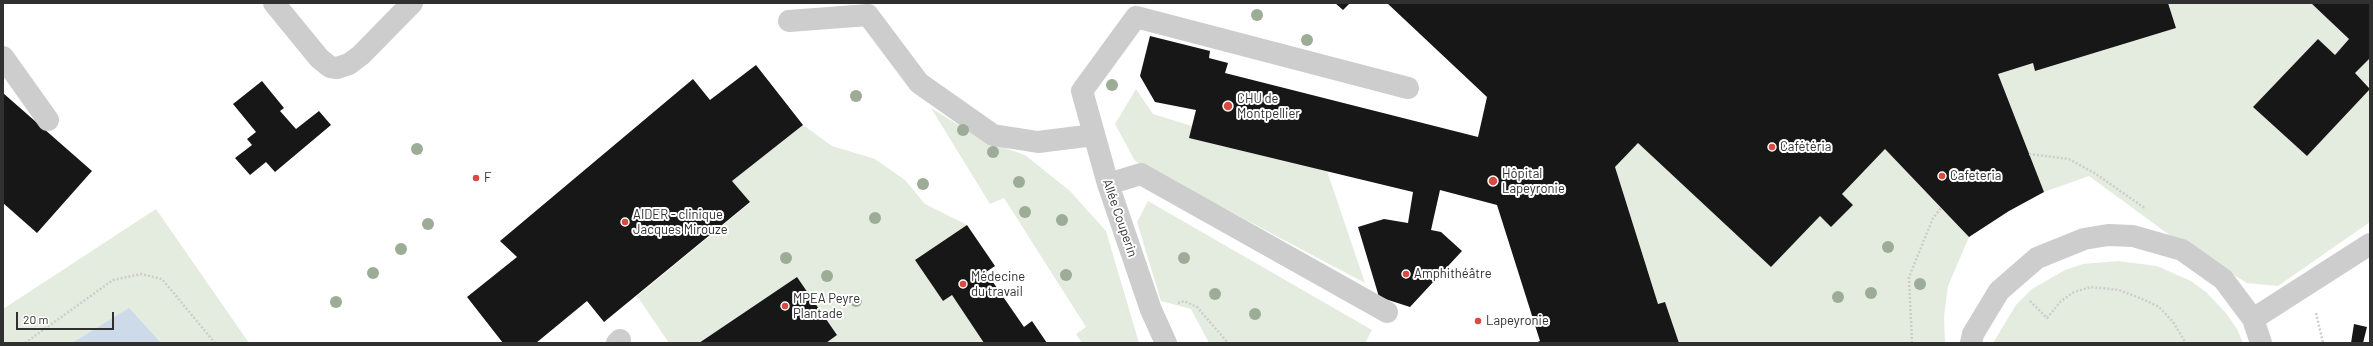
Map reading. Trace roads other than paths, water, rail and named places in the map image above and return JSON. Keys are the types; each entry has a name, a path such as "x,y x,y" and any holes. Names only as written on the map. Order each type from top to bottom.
{"street":[{"path":"274,3 319,58 330,67 337,68 349,64 361,55 412,3"},
{"path":"789,21 868,15 919,83 993,135 1038,142 1094,135"},
{"name":"Allée Couperin","path":"1166,343 1151,310 1108,184 1082,91 1136,17 1408,88"},
{"path":"3,57 48,120"},
{"path":"1108,184 1141,174 1387,312"},
{"path":"1971,343 1973,334 1999,291 2037,258 2060,247 2084,239 2108,235 2133,236 2182,250 2223,279 2253,320 2261,343"},
{"path":"2253,320 2370,244"}],"water":[{"path":"129,308 161,343 72,343"}],"place":[{"name":"CHU de Montpellier","path":"1228,106"},
{"name":"Cafétéria","path":"1772,147"},
{"name":"Cafeteria","path":"1942,176"},
{"name":"F","path":"476,178"},
{"name":"Hôpital Lapeyronie","path":"1493,181"},
{"name":"AIDER - clinique Jacques Mirouze","path":"625,222"},
{"name":"Amphithéâtre","path":"1406,274"},
{"name":"Médecine du travail","path":"963,284"},
{"name":"MPEA Peyre Plantade","path":"785,306"},
{"name":"Lapeyronie","path":"1478,321"}]}
